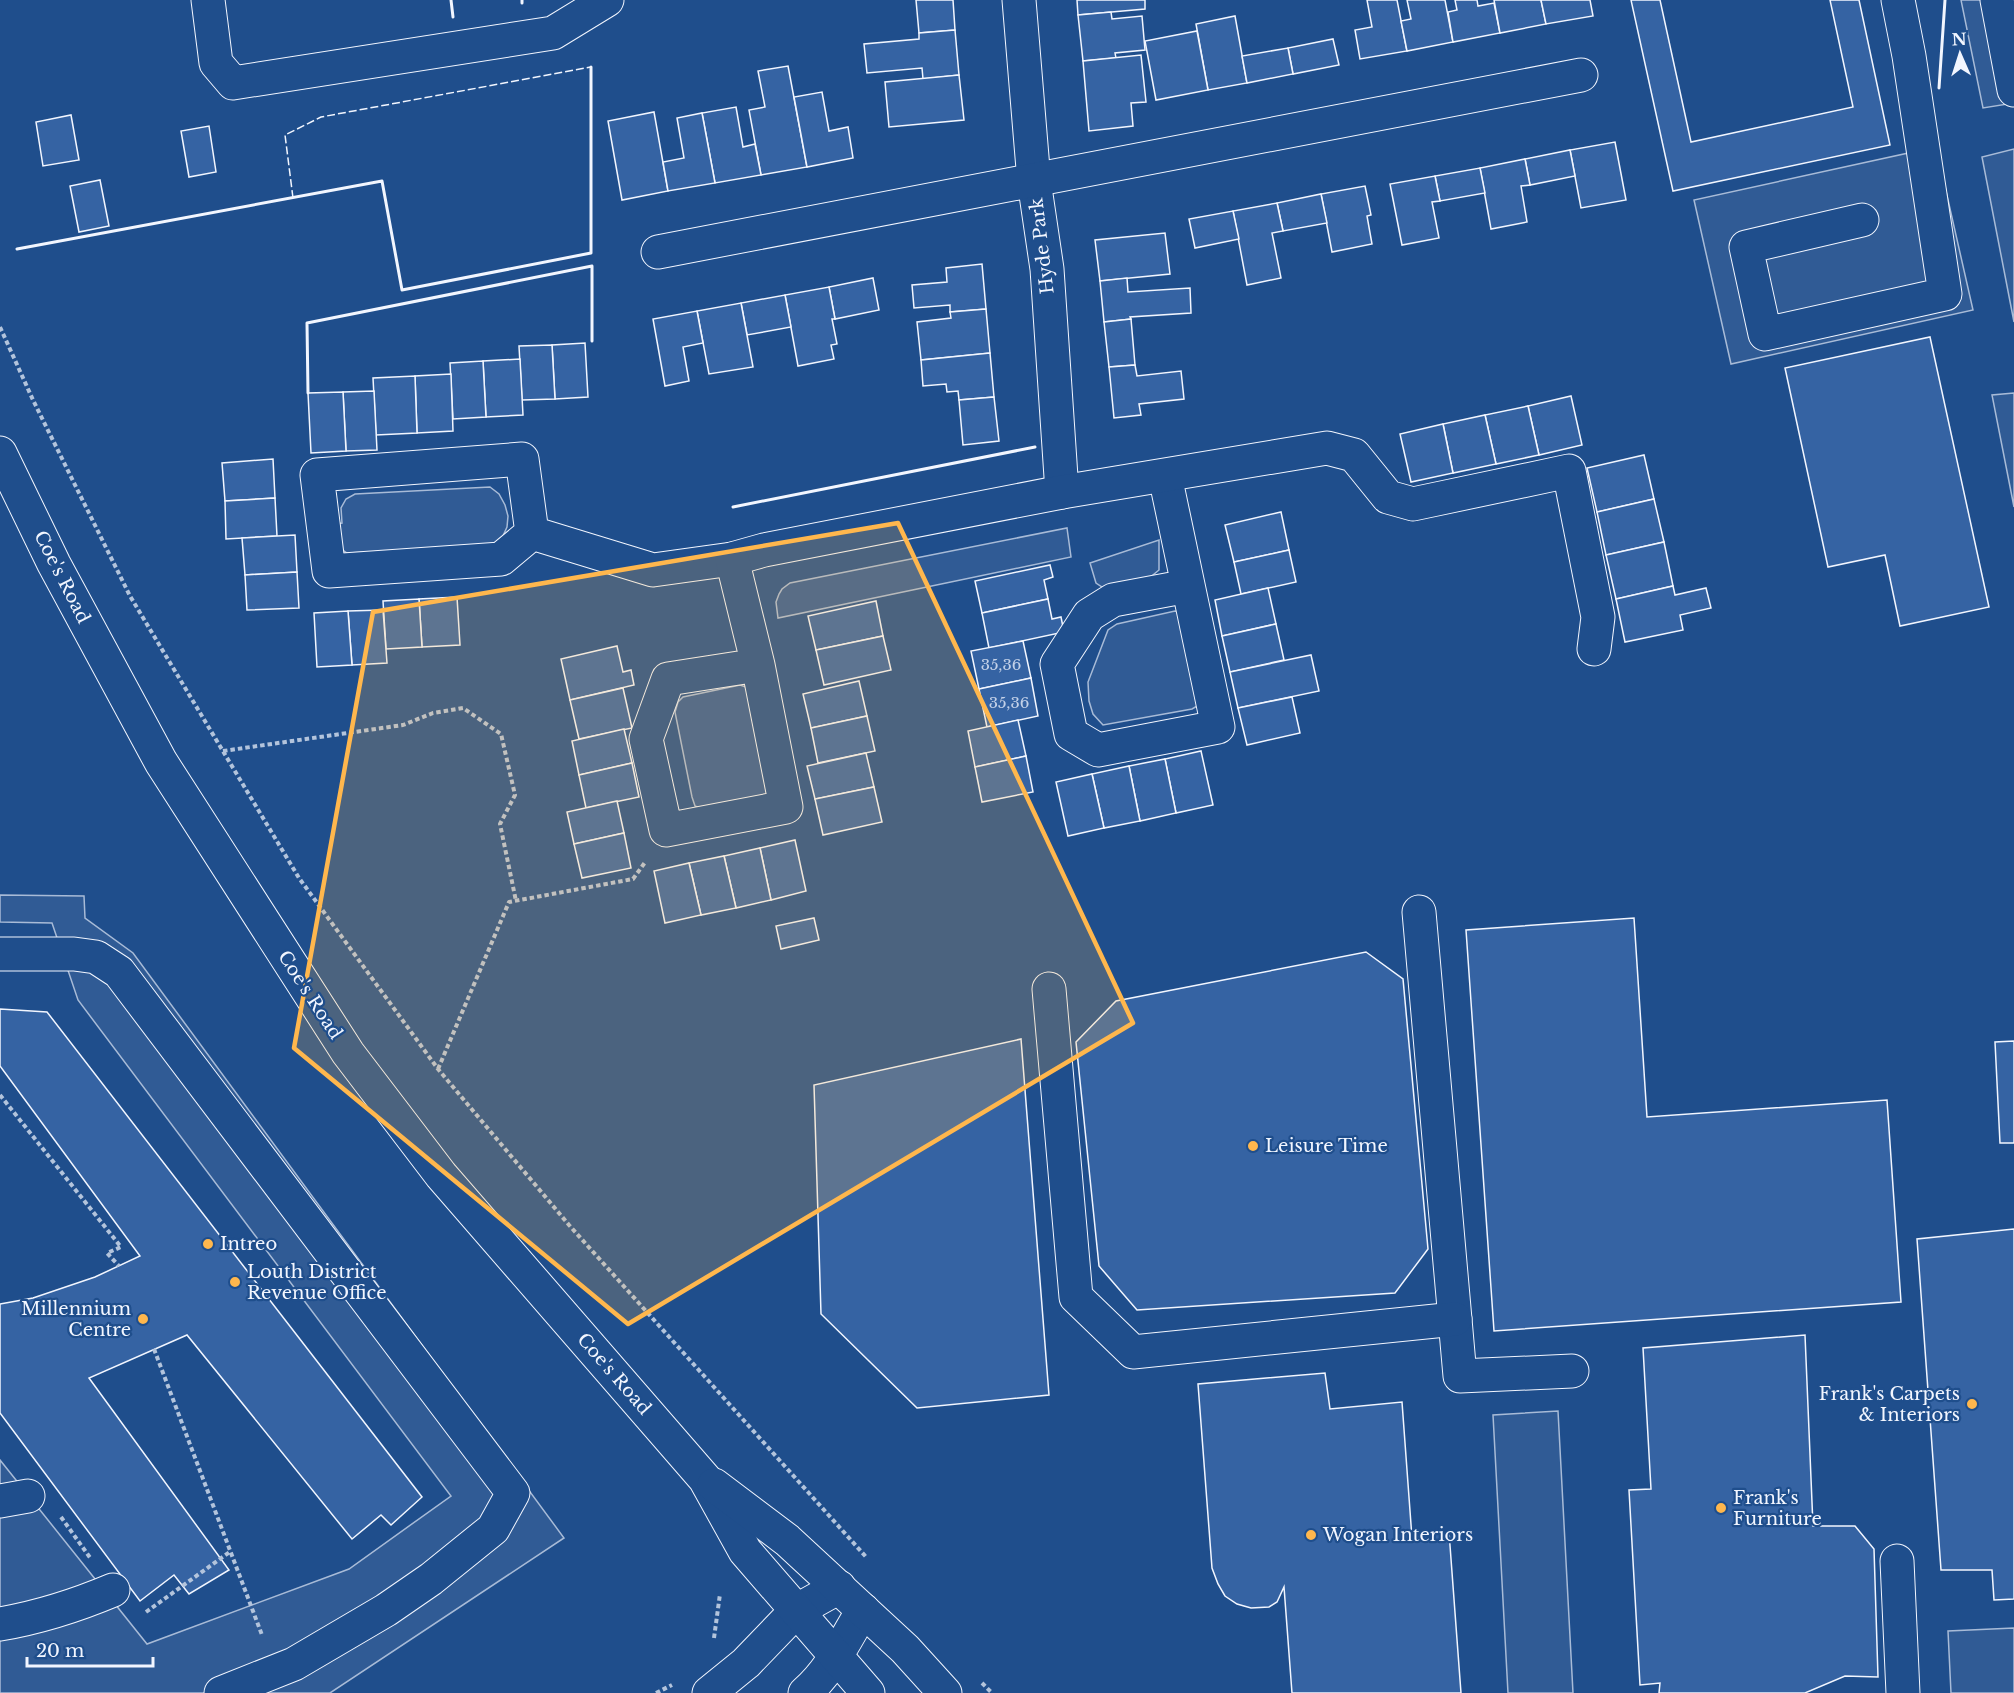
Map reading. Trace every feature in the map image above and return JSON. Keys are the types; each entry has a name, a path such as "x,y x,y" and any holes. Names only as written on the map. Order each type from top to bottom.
{"street":[{"path":"208,0 216,63 233,83 553,33 608,0"},
{"name":"Hyde Park","path":"1019,0 1034,181 1047,269 1062,492"},
{"path":"1862,220 1746,247 1765,334 1945,294 1909,56 1898,0"},
{"path":"1997,0 2014,90"},
{"path":"658,252 1581,75"},
{"path":"532,533 654,570 732,559 764,550 1062,492 1327,448 1354,455 1388,498 1413,504 1569,471 1598,616 1594,649"},
{"name":"Coe's Road","path":"0,453 54,564 161,762 348,1053 441,1175 705,1479 745,1551 796,1611 837,1654 868,1693"},
{"path":"522,459 532,533 501,559 329,571 317,475 522,459"},
{"path":"1165,476 1218,727 1098,750 1071,734 1057,664 1089,615 1113,600 1188,586"},
{"path":"732,559 758,665 786,807 666,830 646,739 668,679 758,665"},
{"path":"1419,912 1460,1376 1572,1371"},
{"path":"0,954 74,954 96,957 119,972 513,1493 492,1529 431,1579 335,1641 294,1664 220,1693"},
{"path":"1048,989 1076,1297 1133,1352 1455,1320"},
{"name":"Coe's Road","path":"705,1479 787,1540 905,1649 945,1693"},
{"path":"1897,1561 1904,1693"},
{"path":"709,1693 746,1663 796,1611 838,1587"},
{"path":"0,1624 36,1618 75,1606 113,1590"},
{"path":"805,1693 815,1684 837,1654 863,1610"}],"path":[{"path":"0,327 33,400 130,596 299,878 438,1069 569,1225 872,1564"},
{"path":"223,752 403,724 433,713 463,708 501,734 515,795 500,824 516,901"},
{"path":"438,1069 509,902 633,879 666,830"},
{"path":"0,1095 121,1247 107,1253 119,1266"},
{"path":"154,1349 276,1671"},
{"path":"976,1676 992,1693"}],"highlighted area":[{"path":"898,523 1133,1023 628,1324 294,1048 373,612"}],"shaded area":[{"path":"1961,0 1987,0 2008,104 1983,108"},
{"path":"1936,147 1973,310 1731,364 1694,200"},
{"path":"2014,149 2014,322 1982,157"},
{"path":"2014,393 2014,507 1992,395"},
{"path":"490,487 499,494 508,516 507,527 502,538 494,546 347,553 337,546 336,524 342,523 341,508 346,499 355,494"},
{"path":"1067,528 1071,557 778,618 776,602 782,589 790,583"},
{"path":"1159,540 1159,570 1148,579 1105,589 1096,583 1090,563"},
{"path":"1179,612 1199,705 1192,709 1103,725 1093,714 1089,701 1088,682 1108,630 1117,624"},
{"path":"740,685 749,688 771,794 706,811 695,806 692,797 675,712 678,702 683,697"},
{"path":"0,895 84,896 85,918 133,953 564,1538 330,1693 0,1693 0,1460 147,1644 349,1569 451,1496 78,1000 52,923 0,922"},
{"path":"1558,1411 1573,1693 1508,1693 1493,1415"},
{"path":"2014,1628 2014,1693 1951,1693 1948,1631"}],"building":[{"path":"916,0 953,0 955,30 919,33"},
{"path":"1077,0 1145,0 1145,9 1078,15"},
{"path":"1367,0 1397,0 1407,51 1360,59 1355,30 1372,27"},
{"path":"1407,0 1445,0 1453,42 1407,51 1401,21 1411,19"},
{"path":"1455,0 1477,0 1478,6 1494,3 1500,33 1453,42 1448,12 1457,10"},
{"path":"1494,0 1541,0 1546,24 1500,33"},
{"path":"1541,0 1590,0 1593,16 1546,24"},
{"path":"1631,0 1660,0 1691,142 1853,107 1830,0 1859,0 1890,145 1673,191"},
{"path":"1111,12 1112,19 1142,16 1145,50 1115,53 1116,58 1083,61 1078,15"},
{"path":"1235,16 1247,83 1208,90 1196,24"},
{"path":"955,30 959,75 923,79 922,68 867,73 864,44 919,39 919,33"},
{"path":"1197,31 1208,90 1156,100 1145,41"},
{"path":"1333,39 1339,65 1293,74 1288,48"},
{"path":"1288,48 1293,74 1247,83 1242,56"},
{"path":"1141,55 1146,102 1131,103 1133,126 1089,131 1083,61"},
{"path":"788,66 807,167 761,175 749,110 765,107 758,71"},
{"path":"959,75 964,120 889,127 885,82"},
{"path":"822,92 829,131 848,127 853,158 807,167 794,97"},
{"path":"736,107 743,147 755,144 761,175 715,183 702,113"},
{"path":"654,112 668,191 622,200 608,121"},
{"path":"702,113 715,183 668,191 663,162 684,158 677,118"},
{"path":"71,115 79,160 43,166 36,122"},
{"path":"209,126 216,172 189,177 181,131"},
{"path":"1615,142 1626,200 1581,208 1570,150"},
{"path":"1570,150 1575,176 1530,185 1525,159"},
{"path":"1525,159 1530,185 1521,186 1527,222 1491,229 1480,168"},
{"path":"1480,168 1485,193 1440,201 1435,176"},
{"path":"1435,176 1440,201 1432,202 1439,238 1402,245 1390,184"},
{"path":"100,180 109,226 79,232 70,186"},
{"path":"1365,186 1371,215 1367,216 1372,244 1332,252 1321,194"},
{"path":"1321,194 1327,223 1283,231 1277,203"},
{"path":"1277,203 1283,231 1272,233 1281,278 1247,285 1233,211"},
{"path":"1233,211 1239,239 1195,248 1189,219"},
{"path":"1165,233 1170,274 1100,281 1095,240"},
{"path":"982,264 986,309 950,312 950,305 914,308 912,285 947,282 946,268"},
{"path":"873,278 879,310 835,319 829,287"},
{"path":"1127,278 1128,292 1190,288 1191,313 1130,317 1131,319 1104,322 1100,281"},
{"path":"829,287 837,344 831,345 834,359 798,366 785,295"},
{"path":"785,295 791,327 747,335 741,303"},
{"path":"741,303 753,367 709,374 697,311"},
{"path":"986,309 990,353 921,360 917,322 951,318 950,312"},
{"path":"697,311 703,343 683,347 689,381 665,386 653,319"},
{"path":"1131,319 1135,365 1109,367 1104,322"},
{"path":"1930,337 1989,607 1900,626 1885,555 1828,567 1785,368"},
{"path":"585,343 588,397 555,399 552,345"},
{"path":"552,345 555,399 522,400 519,346"},
{"path":"990,353 994,397 959,400 958,391 947,392 946,384 923,386 921,360"},
{"path":"520,359 523,415 486,417 483,361"},
{"path":"483,361 486,417 453,419 450,363"},
{"path":"1135,365 1137,376 1181,371 1184,399 1139,404 1141,415 1114,418 1109,367"},
{"path":"451,374 453,431 417,433 415,376"},
{"path":"415,376 417,433 376,435 373,378"},
{"path":"374,391 377,450 346,451 343,392"},
{"path":"343,392 346,451 311,453 308,393"},
{"path":"1571,396 1582,445 1539,455 1528,406"},
{"path":"994,397 999,441 963,445 959,400"},
{"path":"1528,406 1539,455 1496,464 1485,415"},
{"path":"1485,415 1496,464 1453,473 1443,424"},
{"path":"1443,424 1453,473 1411,482 1400,434"},
{"path":"1644,455 1654,499 1597,512 1587,468"},
{"path":"273,459 275,498 225,501 222,463"},
{"path":"275,498 277,536 226,539 225,501"},
{"path":"1654,499 1664,542 1606,555 1597,512"},
{"path":"1281,512 1289,550 1234,562 1225,525"},
{"path":"295,535 297,572 245,575 242,538"},
{"path":"1664,542 1673,586 1616,599 1606,555"},
{"path":"1289,550 1296,582 1241,594 1234,562"},
{"path":"1050,565 1053,577 1044,580 1048,599 982,613 975,581"},
{"path":"297,572 299,608 247,610 245,575"},
{"path":"1673,586 1675,595 1706,588 1711,608 1680,615 1683,630 1625,642 1616,599"},
{"path":"1268,588 1276,624 1222,636 1215,600"},
{"path":"457,597 460,645 422,647 419,599"},
{"path":"419,599 422,647 386,649 383,601"},
{"path":"1048,599 1052,619 1061,617 1064,632 989,648 982,613"},
{"path":"876,601 883,636 816,650 808,616"},
{"path":"383,610 387,663 352,665 348,611"},
{"path":"348,611 352,665 317,667 314,613"},
{"path":"1276,624 1284,660 1230,672 1222,636"},
{"path":"883,636 891,670 824,685 816,650"},
{"path":"1023,641 1031,678 979,689 971,651"},
{"path":"617,646 623,672 631,670 634,685 570,700 561,659"},
{"path":"1311,655 1319,691 1238,708 1230,672"},
{"path":"1031,678 1038,716 987,727 979,689"},
{"path":"859,681 867,716 811,728 803,694"},
{"path":"623,688 632,728 579,739 570,700"},
{"path":"1292,697 1300,733 1247,745 1238,708"},
{"path":"867,716 875,751 818,763 811,728"},
{"path":"1018,720 1026,756 975,767 968,731"},
{"path":"624,729 632,763 579,775 572,741"},
{"path":"1201,751 1213,805 1176,813 1165,759"},
{"path":"866,753 874,787 815,799 807,766"},
{"path":"1026,756 1033,792 982,802 975,767"},
{"path":"1165,759 1176,813 1140,821 1129,766"},
{"path":"632,763 639,797 586,808 579,775"},
{"path":"1129,766 1140,821 1104,828 1092,774"},
{"path":"1092,774 1104,828 1068,836 1056,782"},
{"path":"874,787 882,822 823,835 815,799"},
{"path":"617,801 624,833 574,844 567,812"},
{"path":"624,833 631,868 582,878 574,844"},
{"path":"795,840 806,891 771,900 760,848"},
{"path":"760,848 771,900 736,908 724,856"},
{"path":"724,856 736,908 701,915 689,863"},
{"path":"689,863 701,915 665,923 654,871"},
{"path":"814,918 819,940 781,949 776,926"},
{"path":"1634,918 1647,1117 1887,1100 1901,1302 1494,1331 1466,930"},
{"name":"Leisure Time","path":"1366,952 1403,979 1428,1249 1395,1293 1137,1310 1099,1266 1076,1042 1116,1001"},
{"name":"Millennium Centre","path":"0,1009 47,1012 422,1497 391,1525 381,1515 352,1539 187,1335 89,1378 229,1570 189,1594 174,1575 140,1601 0,1413 0,1304 33,1298 95,1277 140,1256 0,1066"},
{"path":"1021,1039 1049,1395 917,1408 821,1314 814,1085"},
{"path":"2014,1041 2014,1143 2000,1143 1995,1042"},
{"name":"Frank's Carpets & Interiors","path":"2014,1229 2014,1599 1994,1600 1992,1570 1941,1570 1917,1239"},
{"name":"Frank's Furniture","path":"1805,1335 1813,1526 1855,1526 1874,1549 1878,1677 1845,1676 1805,1693 1659,1693 1660,1683 1640,1685 1629,1490 1651,1489 1643,1348"},
{"name":"Wogan Interiors","path":"1325,1373 1330,1409 1402,1402 1412,1538 1449,1532 1461,1693 1292,1693 1284,1587 1277,1602 1269,1607 1251,1608 1237,1604 1225,1596 1218,1584 1212,1568 1198,1384"}],"fence":[{"path":"293,198 285,135 321,117 591,67"}],"wall":[{"path":"451,0 453,17"},
{"path":"1939,88 1945,0"},
{"path":"17,249 382,181 402,290 591,253 591,67"},
{"path":"308,393 307,323 592,266 592,341"},
{"path":"733,507 1035,447"}],"place":[{"name":"Leisure Time","path":"1253,1146"},
{"name":"Intreo","path":"208,1244"},
{"name":"Louth District Revenue Office","path":"235,1282"},
{"name":"Millennium Centre","path":"143,1319"},
{"name":"Frank's Carpets & Interiors","path":"1972,1404"},
{"name":"Frank's Furniture","path":"1721,1508"},
{"name":"Wogan Interiors","path":"1311,1535"}]}
